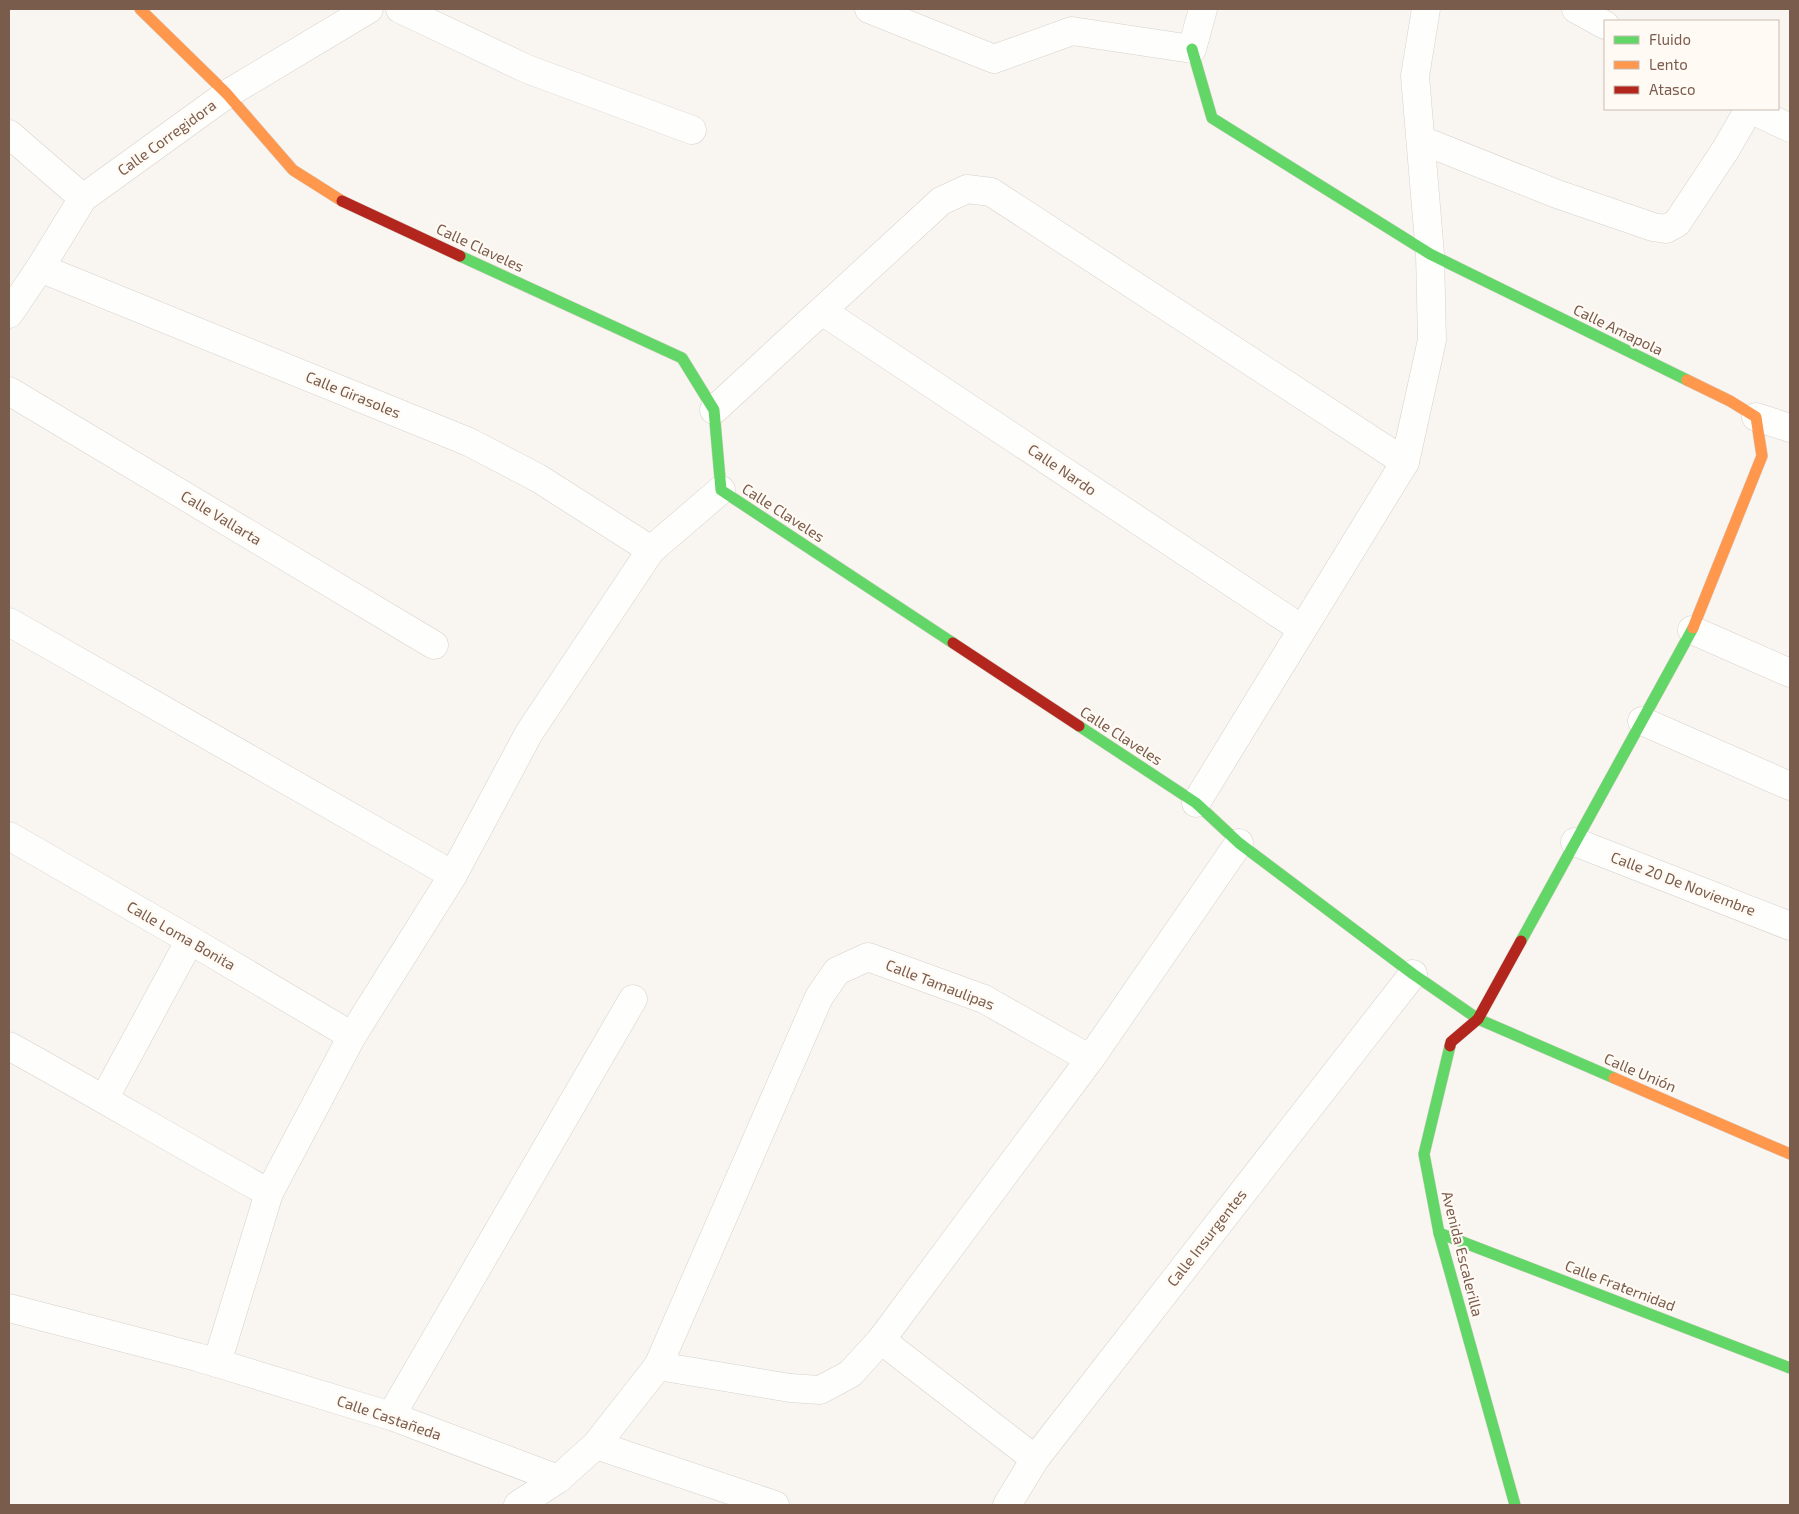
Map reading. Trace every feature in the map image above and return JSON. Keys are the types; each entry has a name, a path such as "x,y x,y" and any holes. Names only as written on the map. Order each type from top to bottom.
{"main road":[{"name":"Calle Claveles","path":"140,9 227,94 293,170 335,198 682,358 714,410 721,490 1196,803 1239,843 1413,974 1478,1019"},
{"name":"Calle Amapola","path":"1192,49 1212,118 1430,254 1730,402 1756,417"},
{"path":"1478,1019 1692,630 1762,456 1756,417"},
{"name":"Calle Unión","path":"1478,1019 1790,1154"},
{"name":"Avenida Escalerilla","path":"1478,1019 1451,1042 1424,1154 1439,1233 1515,1505"},
{"name":"Calle Fraternidad","path":"1439,1233 1790,1368"}],"street":[{"name":"Calle Corregidora","path":"9,314 83,198 227,94 369,9"},
{"path":"400,9 527,69 692,130"},
{"path":"869,9 994,59 1072,31 1192,49 1204,9"},
{"path":"1196,803 1405,462 1432,340 1430,254 1415,76 1426,9"},
{"path":"1576,9 1604,24"},
{"path":"1421,140 1557,194 1653,227 1666,229 1677,223 1726,149 1748,110"},
{"path":"1751,110 1790,128"},
{"path":"9,134 83,198"},
{"path":"714,410 941,201 967,189 991,192 1405,462"},
{"name":"Calle Girasoles","path":"40,268 469,442 538,478 651,550"},
{"name":"Calle Nardo","path":"822,311 1302,629"},
{"name":"Calle Vallarta","path":"9,391 434,645"},
{"path":"1756,417 1790,428"},
{"path":"217,1363 269,1193 352,1036 453,875 529,733 651,550 721,490"},
{"path":"9,622 453,875"},
{"path":"1692,630 1790,673"},
{"path":"1642,721 1790,786"},
{"name":"Calle Loma Bonita","path":"9,836 352,1036"},
{"name":"Calle 20 De Noviembre","path":"1575,842 1790,926"},
{"path":"518,1505 558,1479 596,1445 658,1366 790,1388 820,1390 850,1374 881,1340 1090,1059 1239,843"},
{"path":"104,1099 190,940"},
{"name":"Calle Tamaulipas","path":"658,1366 819,997 837,970 868,957 984,999 1090,1059"},
{"name":"Calle Insurgentes","path":"1007,1505 1035,1459 1413,974"},
{"path":"391,1416 633,999"},
{"path":"9,1046 269,1193"},
{"name":"Calle Castañeda","path":"9,1308 217,1363 391,1416 558,1479"},
{"path":"881,1340 1035,1459"},
{"path":"596,1445 774,1505"}],"traffic: fast":[{"path":"1192,49 1212,118 1430,254 1687,380"},
{"path":"460,256 682,358 714,410 721,490 953,643"},
{"path":"1521,941 1693,628"},
{"path":"1079,726 1196,803 1239,843 1413,974 1478,1019 1614,1078"},
{"path":"1450,1046 1424,1154 1439,1233 1515,1505"},
{"path":"1439,1233 1790,1368"}],"traffic: slow":[{"path":"140,9 227,94 293,170 342,201"},
{"path":"1687,380 1730,401 1756,417 1762,456 1693,628"},
{"path":"1614,1078 1790,1154"}],"traffic: jam":[{"path":"342,201 460,256"},
{"path":"953,643 1079,726"},
{"path":"1450,1046 1451,1042 1478,1019 1521,941"}]}
